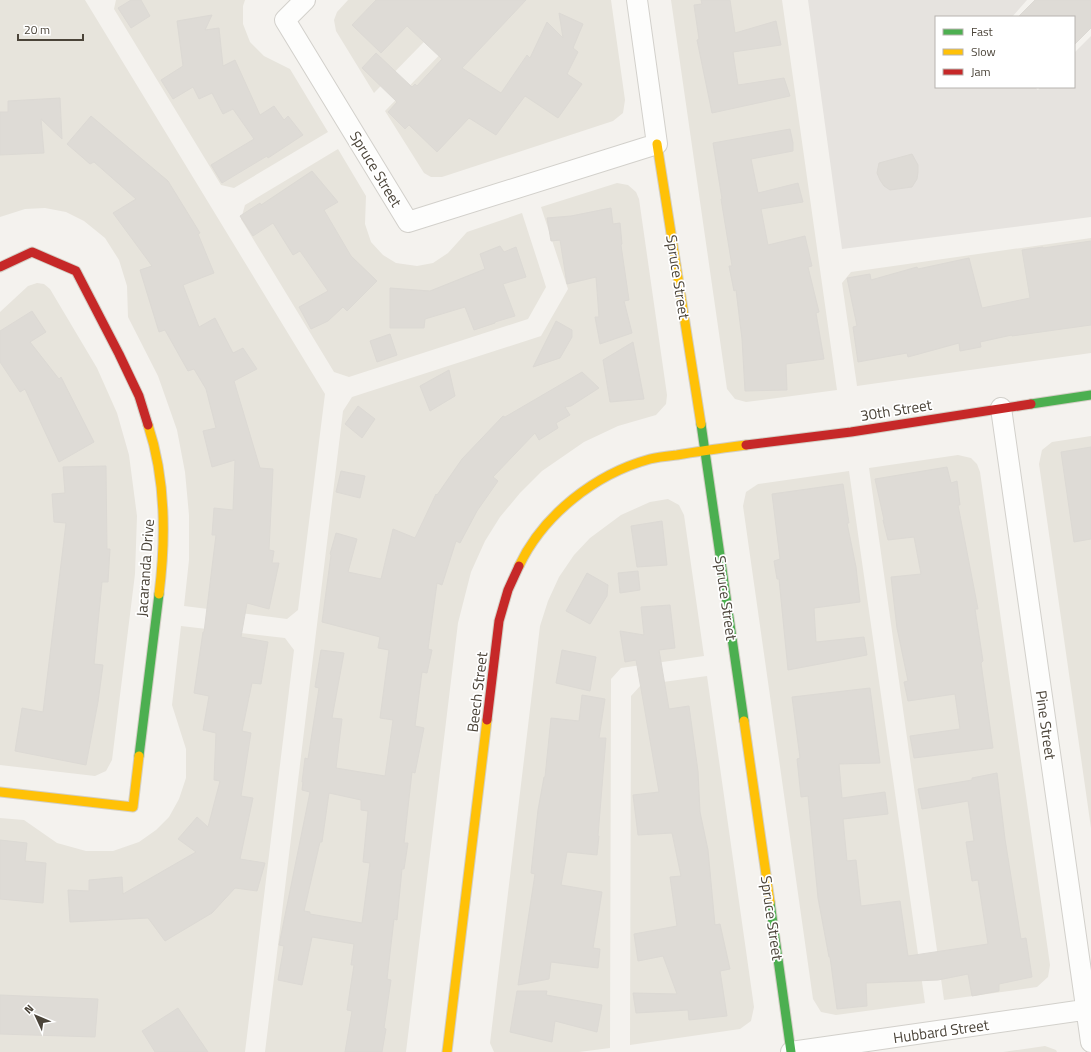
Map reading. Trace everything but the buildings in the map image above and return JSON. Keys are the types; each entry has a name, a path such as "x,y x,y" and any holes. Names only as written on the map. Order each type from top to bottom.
{"street":[{"name":"Spruce Street","path":"305,0 285,20 408,222 658,144"},
{"name":"Spruce Street","path":"638,0 658,144 705,450 791,1052"},
{"name":"Jacaranda Drive","path":"0,266 32,252 76,271 139,396 152,440 161,485 164,532 161,578 133,807 0,792"},
{"name":"30th Street","path":"705,450 851,432 1091,395"},
{"name":"Pine Street","path":"1001,408 1089,1009 1091,1042"},
{"name":"Beech Street","path":"447,1052 500,621 508,590 522,560 540,533 562,508 588,488 616,471 650,459 705,450"},
{"name":"Hubbard Street","path":"791,1052 1089,1009"}],"shaded area":[{"path":"0,0 85,0 325,394 298,610 287,619 184,606 189,560 189,515 185,472 177,430 158,376 128,317 127,286 119,260 105,238 84,221 66,212 45,208 25,209 0,217"},
{"path":"116,0 245,0 243,6 243,24 250,42 264,56 290,69 328,132 234,188 221,185 114,9"},
{"path":"348,0 465,0 374,93 336,31 334,20 337,12"},
{"path":"493,0 611,0 625,100 623,113 613,121 442,177 431,177 424,173 385,111"},
{"path":"671,0 782,0 837,390 746,402 735,399 727,389"},
{"path":"808,0 1027,0 1013,16 935,16 935,88 1036,88 1038,90 1039,88 1075,88 1075,52 1091,36 1091,217 842,249"},
{"path":"338,149 366,196 365,224 371,242 383,255 396,263 417,266 433,263 448,253 467,232 522,213 546,287 528,319 349,377 334,372 241,219 245,205"},
{"path":"617,183 628,185 636,192 639,199 667,395 666,404 656,415 618,426 584,442 542,471 520,493 500,517 485,541 471,572 458,623 406,1052 265,1052 343,411 352,397 541,336 568,289 541,207"},
{"path":"1091,238 1091,353 857,386 842,283 851,272"},
{"path":"37,283 44,284 50,289 97,368 117,413 129,455 137,516 135,574 112,760 106,771 95,776 0,765 0,312 28,286"},
{"path":"1091,436 1091,828 1039,464 1042,450 1052,442"},
{"path":"958,455 971,458 977,464 980,472 1050,965 1048,977 1037,987 944,1000 869,468"},
{"path":"849,471 925,1003 836,1015 821,1012 813,999 743,506 746,492 758,484"},
{"path":"668,499 679,505 684,515 704,656 621,668 611,679 610,1048 579,1052 494,1052 490,1043 540,626 548,601 559,577 574,555 590,538 621,515 650,502"},
{"path":"181,626 285,638 294,650 245,1052 0,1052 0,818 24,820 57,843 86,851 113,851 139,842 156,830 169,817 179,799 186,778 186,749 172,705"},
{"path":"707,676 754,1007 751,1021 740,1029 630,1045 631,696 641,685"},
{"path":"1045,1046 1056,1050 1057,1052 1003,1052"}],"traffic: fast":[{"path":"1031,404 1091,395"},
{"path":"701,424 744,721"},
{"path":"139,756 159,594"},
{"path":"770,902 791,1052"}],"traffic: slow":[{"path":"657,144 701,424"},
{"path":"148,425 158,466 163,509 163,552 159,594"},
{"path":"519,566 529,547 556,514 573,499 610,475 653,458 746,445"},
{"path":"447,1052 487,720"},
{"path":"744,721 770,902"},
{"path":"0,792 133,807 139,756"}],"traffic: jam":[{"path":"0,267 32,252 76,271 139,396 148,425"},
{"path":"746,445 851,432 1031,404"},
{"path":"487,720 499,621 508,590 519,566"}]}
